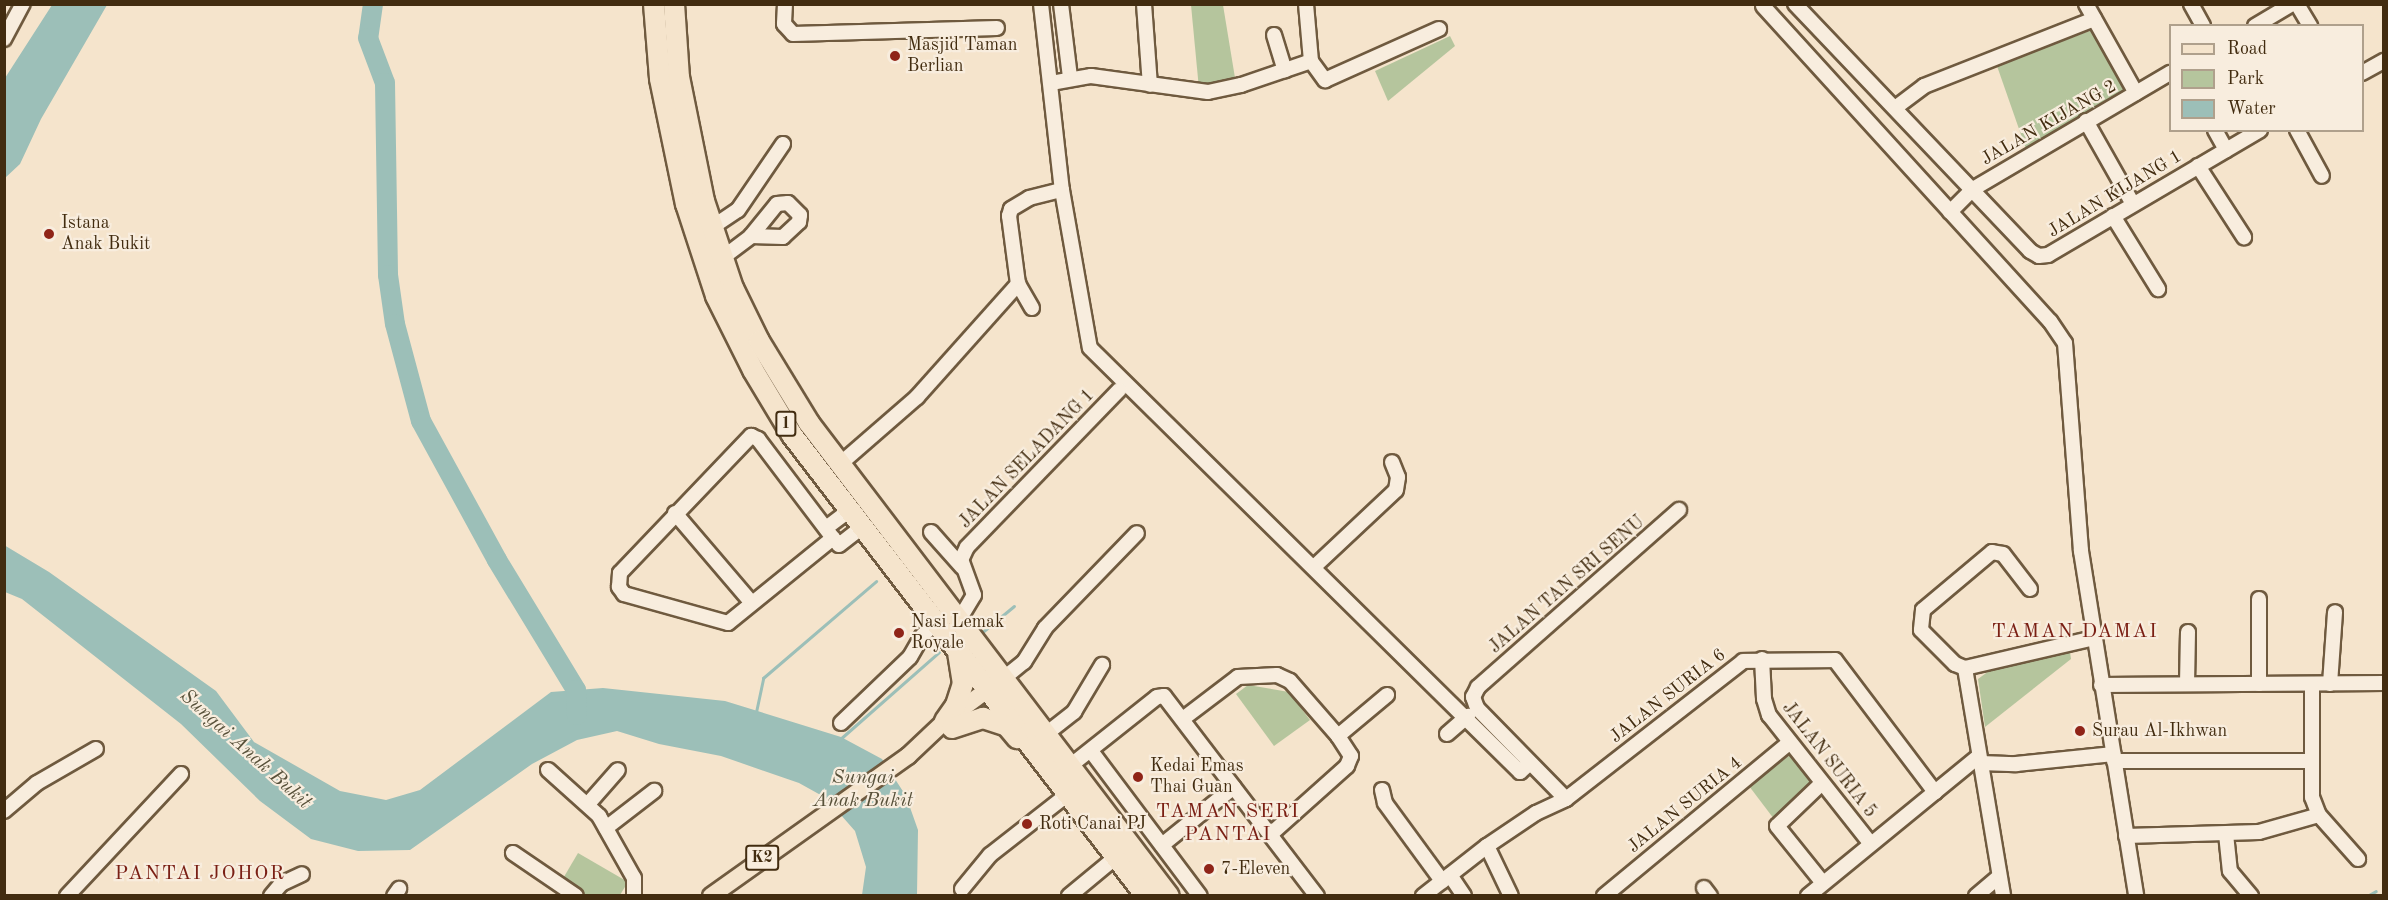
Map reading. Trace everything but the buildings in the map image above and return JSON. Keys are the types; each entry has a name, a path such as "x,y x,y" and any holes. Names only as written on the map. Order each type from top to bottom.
{"highway":[{"name":"1","path":"654,4 660,79 673,151 716,296 792,435 952,639 1046,734 1169,896"},
{"name":"1","path":"674,4 680,88 711,228 721,259 744,313 809,423 959,620 1040,757 1146,896"},
{"path":"948,724 963,684 964,672 952,639"},
{"path":"948,724 983,718 996,721 1040,757"}],"main road":[{"name":"K2","path":"711,896 1000,688"}],"street":[{"path":"4,39 22,7 7,4"},
{"path":"785,4 784,24 793,34 997,28"},
{"path":"1041,4 1062,190 1090,348 1468,716 1520,772 1530,763 1566,799"},
{"path":"1061,4 1070,77"},
{"path":"1144,4 1150,85"},
{"path":"1306,4 1311,61 1320,77 1330,79 1438,29"},
{"path":"1795,4 1973,189"},
{"path":"2086,4 2136,93"},
{"path":"2191,4 2202,24"},
{"path":"2258,24 2292,4"},
{"path":"2297,4 2309,24"},
{"path":"1763,6 2050,321 2065,343 2080,551 2136,896"},
{"path":"1895,108 1924,86 2094,19"},
{"path":"1274,35 1285,70"},
{"path":"1051,83 1070,77 1091,76 1208,92 1311,61"},
{"path":"2364,72 2384,61"},
{"name":"JALAN KIJANG 2","path":"1950,212 1973,189 2169,75"},
{"path":"2086,122 2133,204"},
{"path":"2216,132 2226,150"},
{"name":"JALAN KIJANG 1","path":"1973,189 2030,251 2039,256 2048,255 2257,132"},
{"path":"2298,132 2322,176"},
{"path":"711,228 738,210 783,144"},
{"path":"2198,165 2244,237"},
{"path":"1032,308 1018,284 1008,231 1011,209 1029,198 1062,190"},
{"path":"2113,216 2158,288"},
{"path":"721,259 751,236"},
{"path":"840,464 912,402 1018,284"},
{"name":"JALAN SELADANG 1","path":"962,567 967,547 1119,390"},
{"path":"833,537 754,436 747,439 620,573 619,587 624,594 728,623 833,537 863,526"},
{"path":"1314,567 1396,490 1398,477 1392,462"},
{"path":"833,537 850,510"},
{"name":"JALAN TAN SRI SENU","path":"1530,763 1477,708 1473,697 1479,687 1679,510"},
{"path":"675,513 751,602"},
{"path":"932,532 962,567 974,595 959,620"},
{"path":"1000,688 1024,662 1052,621 1137,533"},
{"path":"2030,589 2003,554 1992,552 1923,610 1919,617 1921,630 1955,664 1965,668 2094,638"},
{"path":"2259,599 2259,684"},
{"path":"2330,684 2335,612"},
{"path":"841,723 910,657 922,636 937,621"},
{"path":"2187,684 2188,632"},
{"name":"JALAN SURIA 5","path":"1762,659 1766,707 1789,743 1871,844"},
{"name":"JALAN SURIA 6","path":"1426,895 1487,846 1536,813 1566,799 1736,665 1762,659 1835,660 1935,792"},
{"path":"1046,734 1074,712 1102,665"},
{"path":"1965,668 2003,896"},
{"path":"1184,718 1238,677 1277,675 1290,681 1338,736 1351,756 1347,766 1271,834"},
{"path":"2101,685 2312,685 2381,680"},
{"path":"2312,685 2310,761 2312,797 2319,815 2358,859"},
{"path":"1338,736 1387,695"},
{"path":"1070,766 1157,697 1164,696 1184,718 1317,896"},
{"path":"1447,734 1468,716"},
{"name":"JALAN SURIA 4","path":"1604,896 1789,743"},
{"path":"4,811 37,783 96,749"},
{"path":"1091,750 1200,896"},
{"path":"1808,896 1935,792 1979,760 2016,764 2113,758 2310,761"},
{"path":"548,770 588,804 606,828 634,878 634,896"},
{"path":"588,804 618,770"},
{"path":"67,896 181,774"},
{"path":"1822,783 1777,826 1823,883"},
{"path":"1162,845 1234,787"},
{"path":"606,828 654,790"},
{"path":"1382,790 1385,803 1446,878 1464,896"},
{"path":"962,889 990,855 1068,794"},
{"path":"2126,836 2259,832 2319,815"},
{"path":"2226,834 2230,871 2251,896"},
{"path":"1487,846 1512,896"},
{"path":"513,853 576,896"},
{"path":"1069,896 1116,857"},
{"path":"271,896 281,884 302,874"},
{"path":"1976,896 1999,877"}],"green space":[{"path":"1191,5 1223,5 1236,84 1199,89"},
{"path":"2092,30 2128,95 2026,149 1997,66"},
{"path":"1450,36 1455,46 1388,101 1375,71"},
{"path":"2070,652 2071,659 1985,727 1978,679 1993,668"},
{"path":"1248,685 1289,692 1310,720 1274,746 1236,694"},
{"path":"1790,755 1815,789 1774,819 1749,786"},
{"path":"578,853 628,882 620,895 573,895 558,887"}],"water":[{"path":"52,5 107,5 41,119 20,164 5,178 5,78"},
{"name":"Sungai Anak Bukit","path":"4,545 49,572 216,691 254,742 340,791 386,800 420,790 551,692 603,688 725,701 841,737 882,759 906,796 918,830 917,895 862,895 866,867 855,831 826,798 799,783 721,756 659,744 617,731 577,740 532,764 410,850 358,851 311,839 260,801 181,724 22,599 5,592"}],"waterway":[{"path":"373,4 368,38 385,83 388,275 395,324 421,421 497,560 576,690 577,715"},
{"path":"756,712 763,678 876,581"},
{"path":"980,634 1014,606"},
{"path":"839,740 939,652"},
{"path":"2367,896 2376,891"}],"place":[{"name":"Masjid Taman Berlian","path":"895,56"},
{"name":"Istana Anak Bukit","path":"49,234"},
{"name":"Nasi Lemak Royale","path":"899,633"},
{"name":"Surau Al-Ikhwan","path":"2080,731"},
{"name":"Kedai Emas Thai Guan","path":"1138,777"},
{"name":"Roti Canai PJ","path":"1027,824"},
{"name":"7-Eleven","path":"1209,869"}],"district":[{"name":"TAMAN DAMAI","path":"2075,632"},
{"name":"TAMAN SERI PANTAI","path":"1228,824"},
{"name":"PANTAI JOHOR","path":"200,874"}]}
